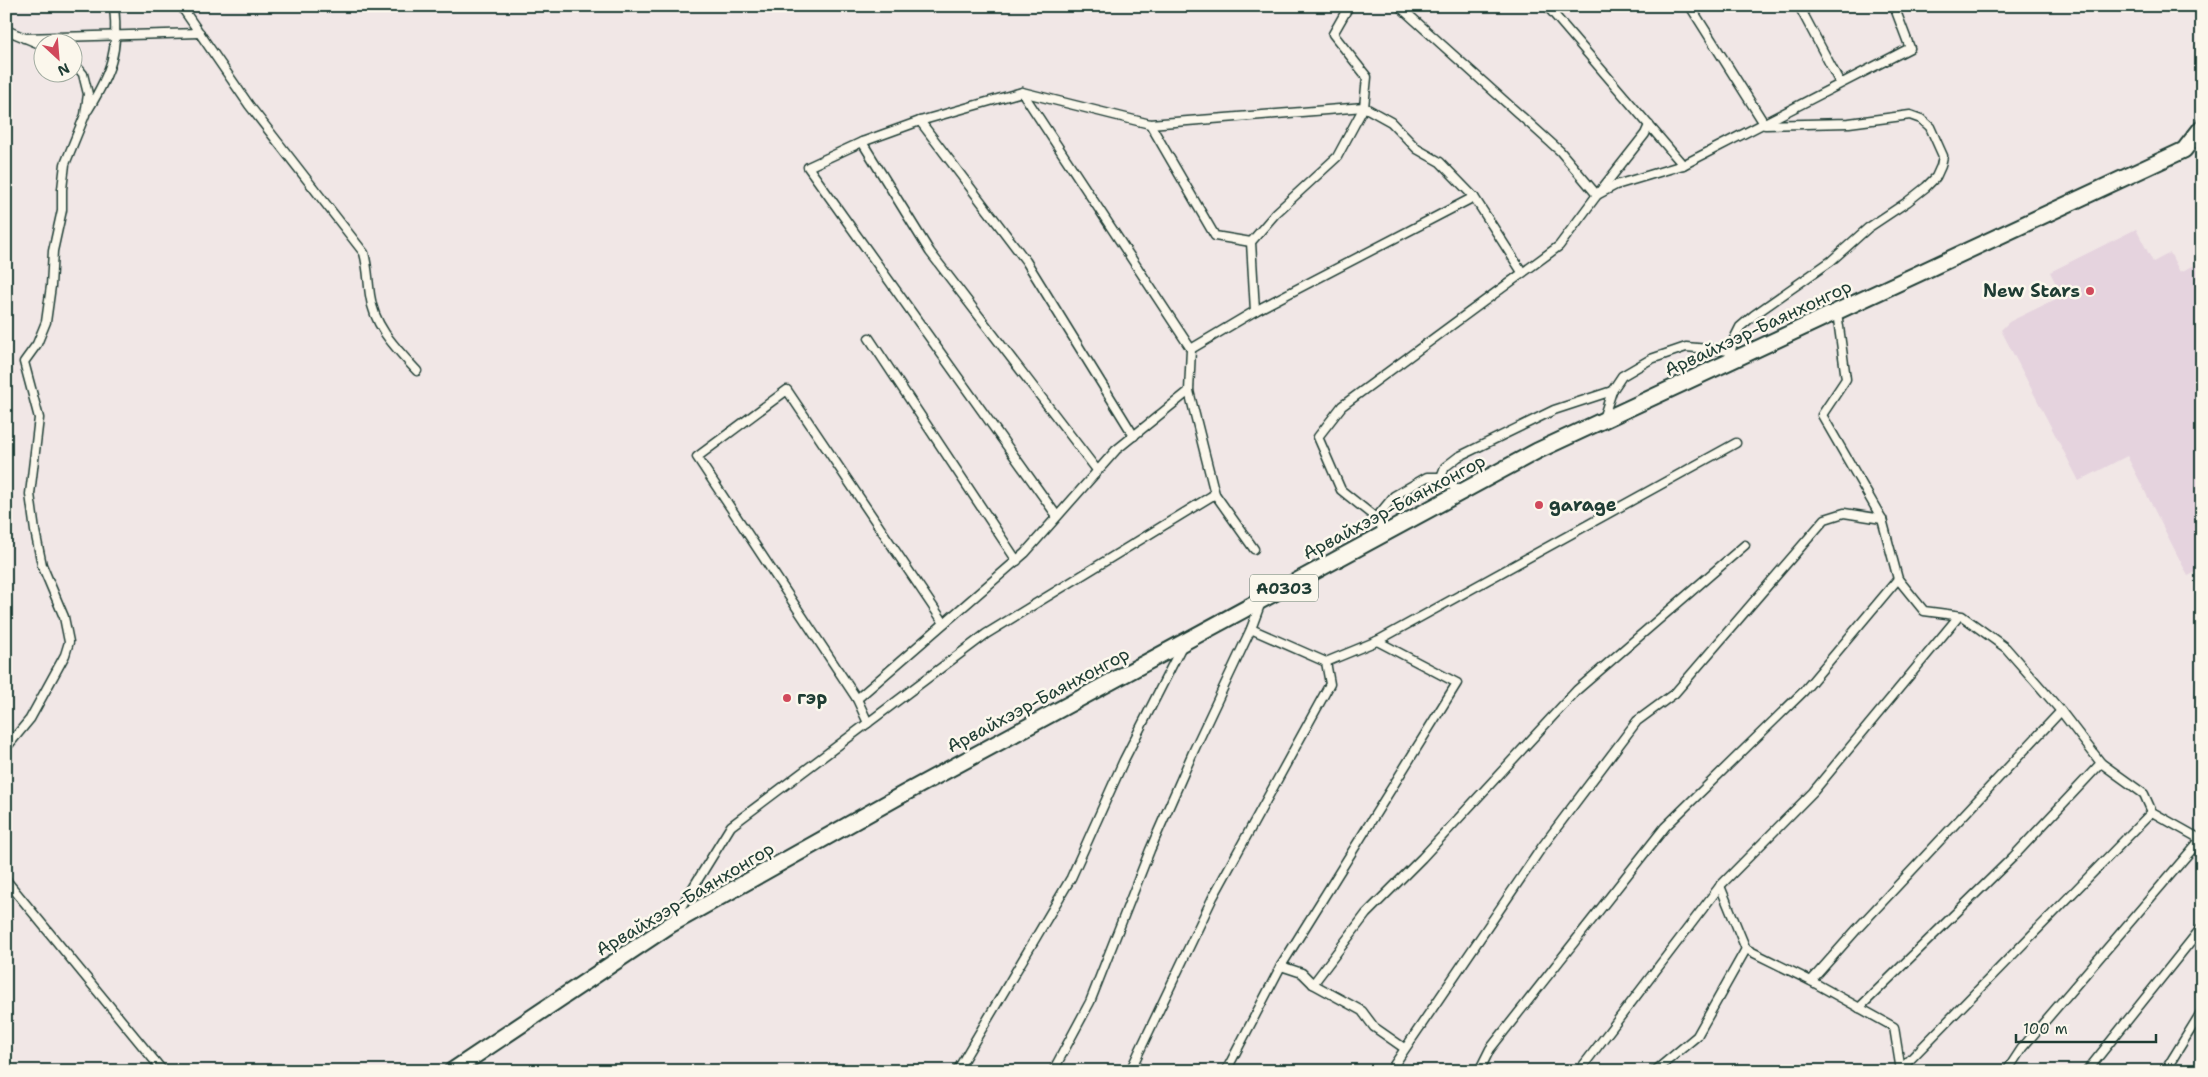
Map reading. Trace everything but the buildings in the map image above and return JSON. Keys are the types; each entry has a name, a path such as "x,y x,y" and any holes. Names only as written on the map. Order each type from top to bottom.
{"highway":[{"name":"Арвайхээр-Баянхонгор","path":"452,1071 670,925 905,793 1537,451 1603,421 1729,357 1836,312 2150,167 2184,150 2202,127"}],"street":[{"path":"6,748 30,719 65,655 69,642 64,617 42,565 35,531 30,494 40,418 24,362 37,344 46,322 52,286 53,251 62,210 65,164 85,115 110,68 116,37 114,6"},
{"path":"181,6 249,105 364,253 368,266 370,297 376,318 386,336 417,371"},
{"path":"1255,311 1251,242 1276,214 1337,157 1364,106 1368,77 1333,34 1349,6"},
{"path":"1399,6 1560,151 1597,195"},
{"path":"1547,6 1683,165"},
{"path":"1690,6 1765,124"},
{"path":"1799,6 1840,83"},
{"path":"1597,195 1616,185 1683,165 1910,48 1894,6"},
{"path":"6,30 32,41"},
{"path":"24,38 116,37 200,33"},
{"path":"82,73 88,94 85,115"},
{"path":"1057,516 808,167 862,142 920,121 1022,92 1150,124 1364,106 1392,122 1417,149 1440,162 1474,196 1522,272"},
{"path":"1022,92 1191,349 1189,391 1215,494 1254,548"},
{"path":"1603,421 1612,391 1622,376 1651,359 1686,347 1729,357 1734,339 1740,327 1754,315 1830,262 1868,228 1926,187 1936,177 1941,166 1943,156 1930,127 1921,119 1910,115 1849,123 1765,124"},
{"path":"920,121 1026,261 1134,436"},
{"path":"1150,124 1215,236 1251,242"},
{"path":"1385,533 1376,518 1341,490 1318,436 1342,406 1558,246 1645,134 1649,125"},
{"path":"862,142 930,252 1097,470"},
{"path":"1191,349 1255,311 1474,196"},
{"path":"1836,312 1846,379 1822,415 1882,519 1898,579 1924,611 1959,616 2006,648 2061,711 2101,763 2144,794 2152,812 2201,839 2022,1048 2007,1071"},
{"path":"869,338 1017,560"},
{"path":"868,723 857,699 697,457 787,390 944,623"},
{"path":"857,699 1017,560 1116,450 1189,391"},
{"path":"1441,477 1445,467 1458,457 1554,410 1612,391"},
{"path":"1251,630 1326,662 1377,641 1736,443"},
{"path":"1376,518 1394,496 1427,477 1441,477 1461,493"},
{"path":"670,925 731,826 986,634 1215,494"},
{"path":"1390,1071 1542,847 1637,721 1675,693 1825,519 1844,513 1882,519"},
{"path":"1313,984 1366,914 1422,858 1577,690 1745,545"},
{"path":"1479,1071 1490,1049 1665,827 1804,691 1898,579"},
{"path":"1053,1071 1090,1002 1150,850 1194,750 1251,630 1262,600"},
{"path":"1579,1071 1720,886 1813,792 1959,616"},
{"path":"1226,1071 1281,966 1457,683 1377,641"},
{"path":"957,1071 1071,878 1124,760 1184,642"},
{"path":"1130,1071 1213,897 1330,684 1326,662"},
{"path":"1811,980 2061,711"},
{"path":"1859,1008 2013,857 2101,763"},
{"path":"1901,1070 2152,812"},
{"path":"6,880 163,1071"},
{"path":"1720,886 1746,949 1811,980 1894,1027 1901,1070"},
{"path":"2087,1071 2202,927"},
{"path":"1655,1071 1697,1036 1746,949"},
{"path":"1281,966 1302,973 1313,984 1362,1011 1374,1027 1404,1048"},
{"path":"2165,1071 2202,1011"}],"shaded area":[{"path":"2136,229 2153,262 2170,253 2180,272 2202,262 2202,569 2188,576 2127,456 2079,481 2001,330 2009,322 2062,296 2050,272"}],"place":[{"name":"New Stars","path":"2090,291"},
{"name":"garage","path":"1539,505"},
{"name":"гэр","path":"787,698"}]}
